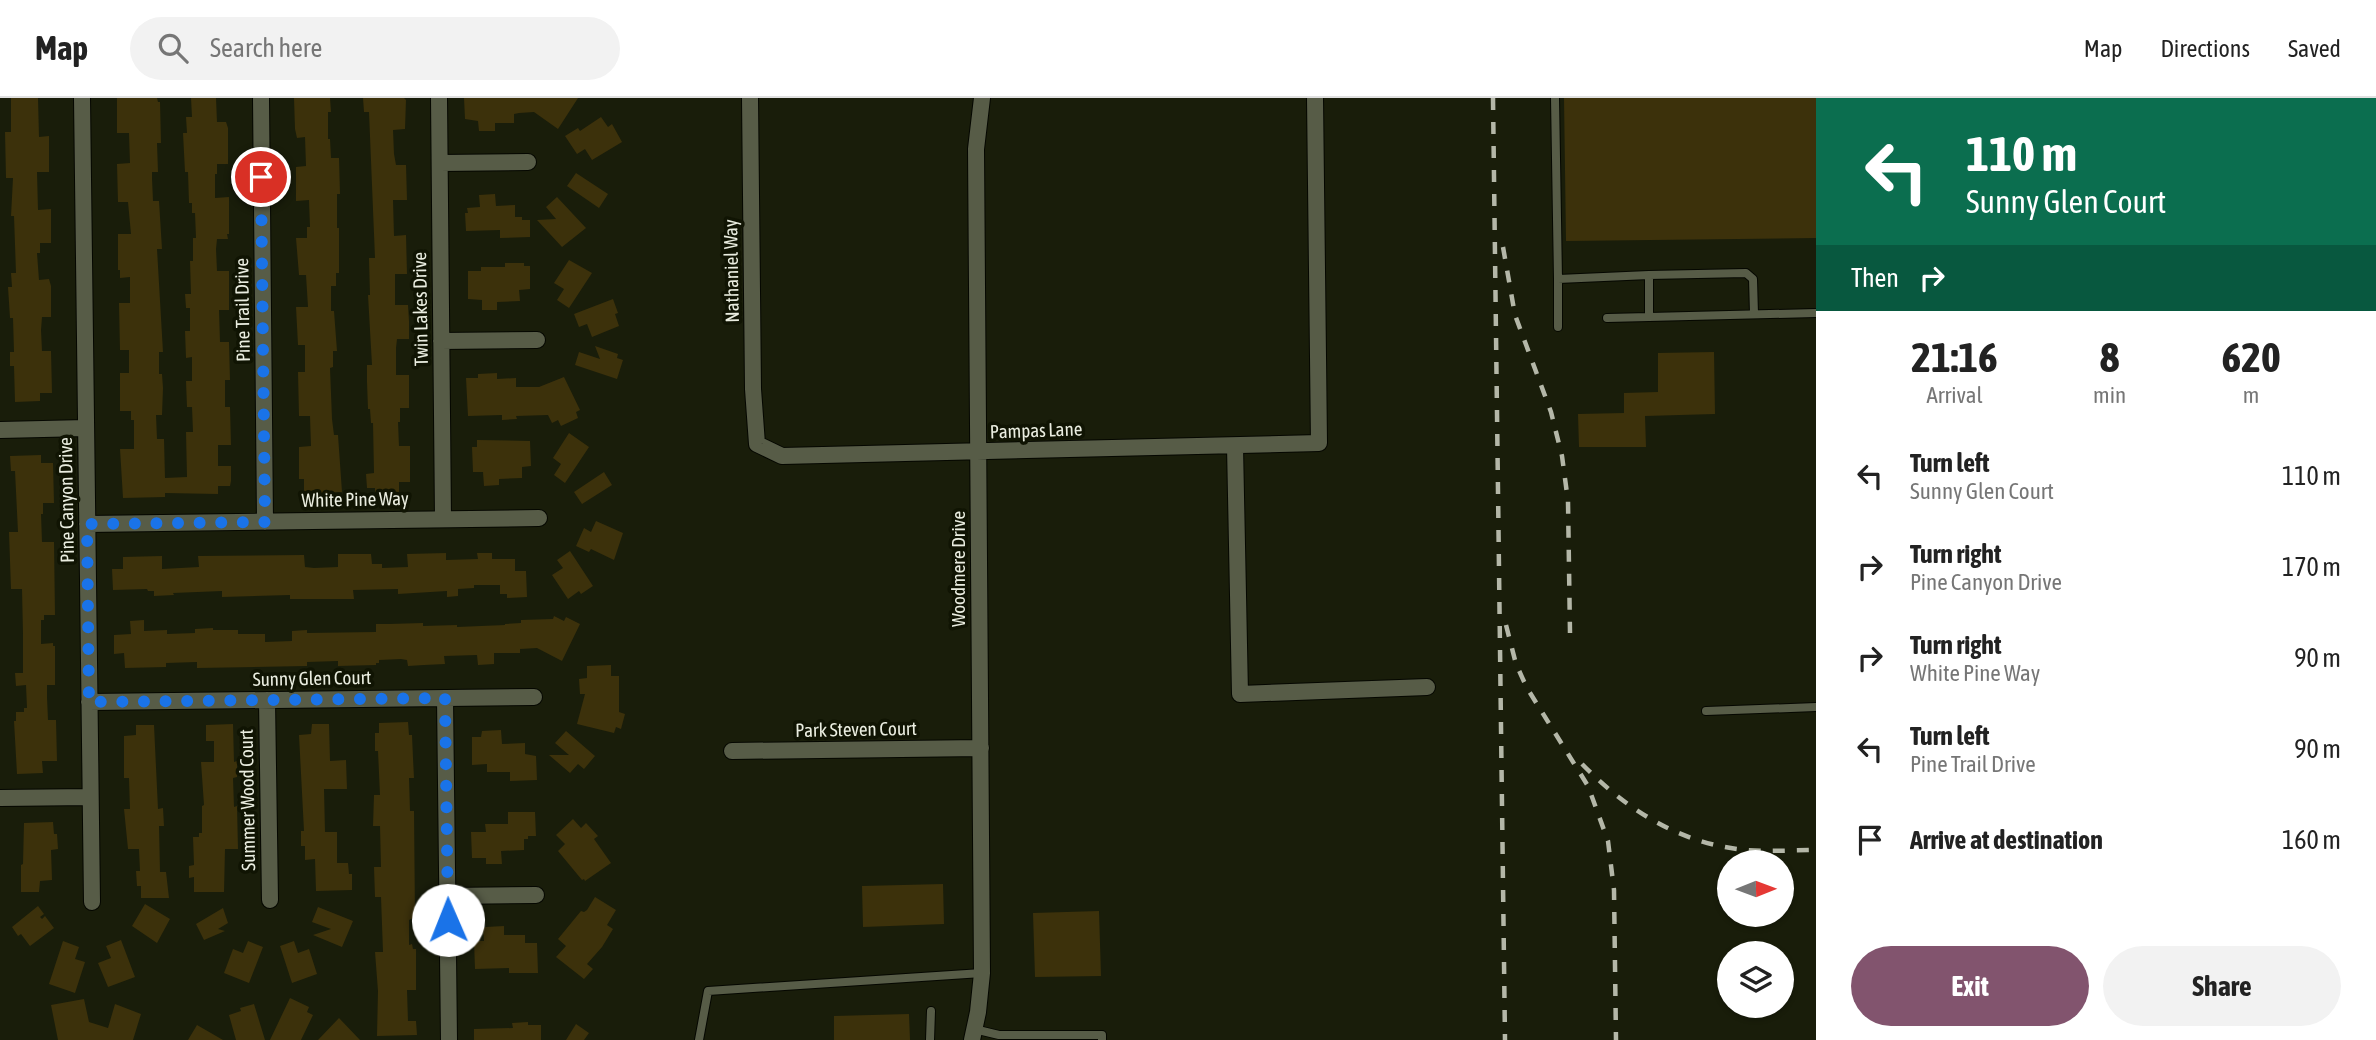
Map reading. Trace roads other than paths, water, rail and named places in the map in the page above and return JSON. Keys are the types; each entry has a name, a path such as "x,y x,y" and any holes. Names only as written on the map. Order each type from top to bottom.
{"street":[{"name":"Pine Canyon Drive","path":"82,98 92,902"},
{"name":"Pine Trail Drive","path":"261,98 265,522"},
{"name":"Twin Lakes Drive","path":"439,98 443,519"},
{"name":"Nathaniel Way","path":"750,98 753,389 757,444"},
{"name":"Woodmere Drive","path":"973,1034 982,973 976,149 982,98"},
{"name":"Pampas Lane","path":"757,444 782,456 1319,443 1315,98"},
{"path":"440,163 528,162"},
{"path":"442,341 537,340"},
{"path":"0,430 86,428"},
{"path":"1235,446 1240,694 1427,687"},
{"name":"White Pine Way","path":"87,524 539,518"},
{"name":"Sunny Glen Court","path":"89,702 534,697"},
{"path":"445,698 449,1040"},
{"name":"Summer Wood Court","path":"267,700 270,900"},
{"name":"Park Steven Court","path":"732,751 981,748"},
{"path":"0,798 90,797"},
{"path":"448,896 536,895"}],"lane":[{"path":"1555,98 1558,327"},
{"path":"1558,279 1746,273 1753,279 1754,314"},
{"path":"1648,275 1649,317"},
{"path":"1607,317 1816,313"},
{"path":"1706,711 1816,707"},
{"path":"699,1040 708,990 982,973"},
{"path":"930,1040 931,1011"},
{"path":"973,1034 1101,1035 1102,1040"}],"railway":[{"path":"1493,98 1505,1040"},
{"path":"1503,247 1515,315 1551,412 1562,456 1568,501 1570,633"},
{"path":"1506,625 1516,664 1527,688 1588,786 1608,841 1614,890 1616,1040"},
{"path":"1582,764 1636,810 1677,832 1699,840 1746,850 1816,850"}]}
